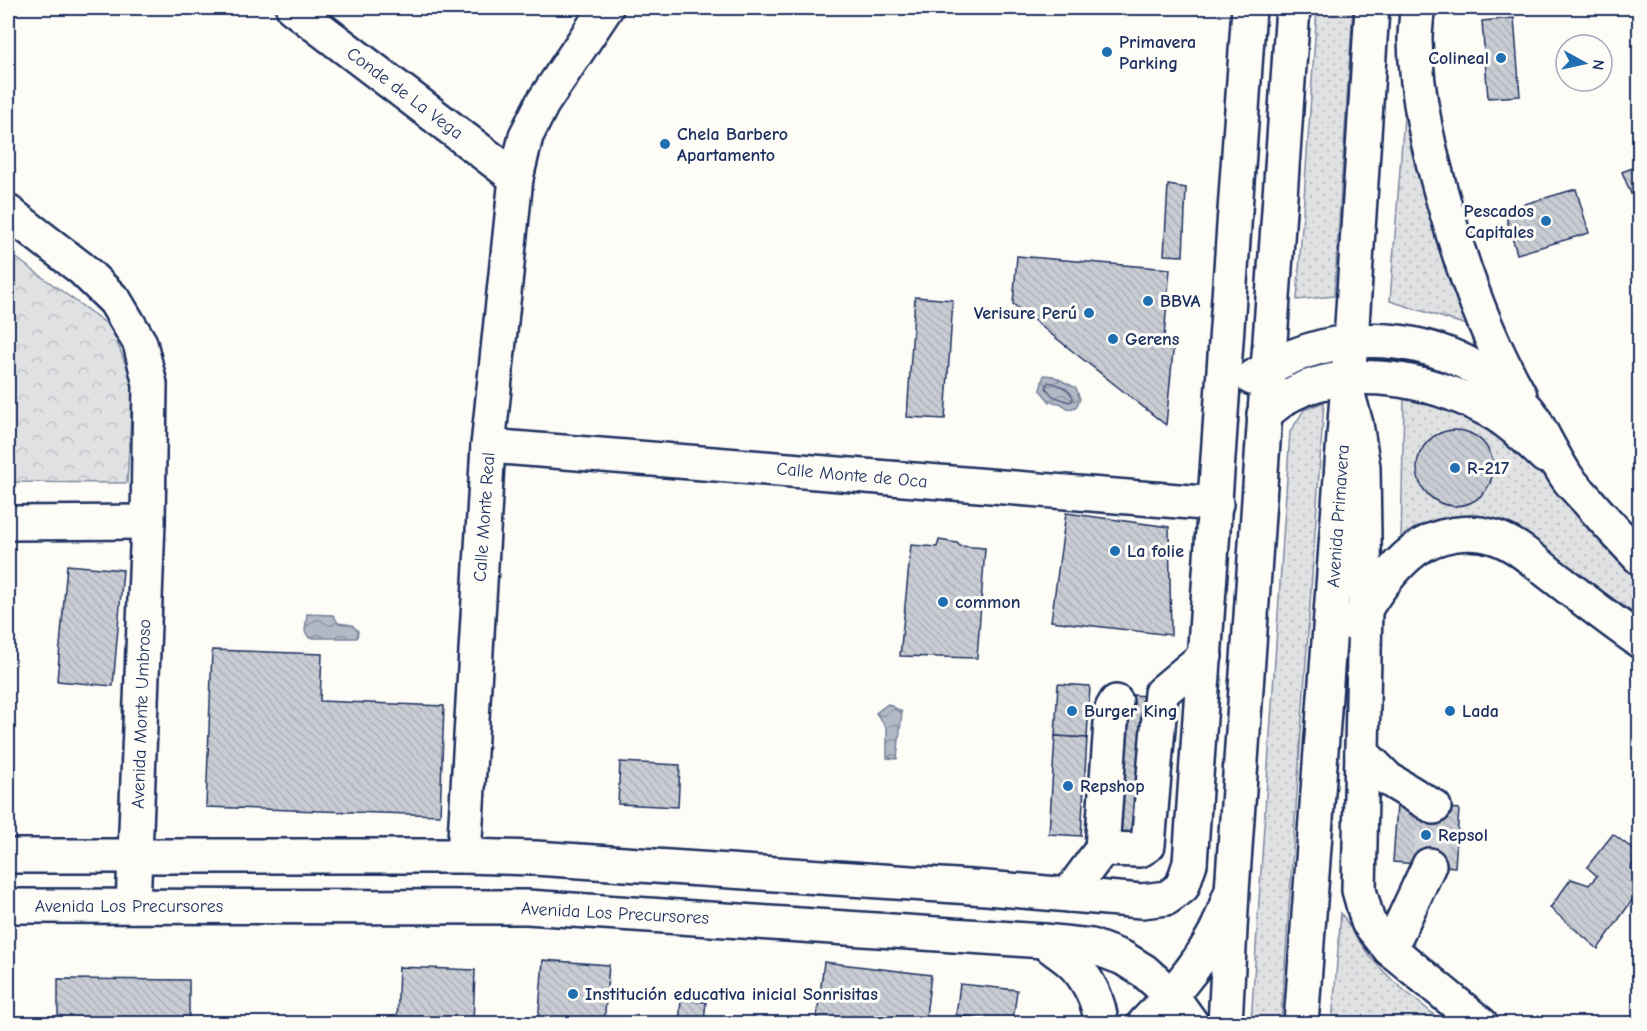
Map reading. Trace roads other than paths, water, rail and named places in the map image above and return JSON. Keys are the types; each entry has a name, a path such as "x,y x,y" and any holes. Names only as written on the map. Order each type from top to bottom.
{"main road":[{"name":"Conde de La Vega","path":"293,8 516,178"},
{"name":"Calle Monte Real","path":"464,856 488,446 516,178 526,136 542,104 606,8"},
{"path":"1225,1023 1264,414 1245,384 1236,353 1228,310 1249,8"},
{"path":"8,856 535,858 986,888 1142,901 1167,898 1182,887 1190,863 1216,504 1245,384 1293,8"},
{"name":"Avenida Primavera","path":"1301,1023 1351,341 1372,8"},
{"path":"1418,8 1415,38 1419,89 1436,175 1460,261 1503,366 1568,478"},
{"name":"Avenida Monte Umbroso","path":"8,212 82,269 115,301 140,342 150,384 148,522 133,906"},
{"path":"1245,384 1296,354 1323,346 1351,341 1395,341 1426,347 1455,357 1495,380 1528,410"},
{"path":"1264,414 1288,396 1317,383 1347,384 1392,379 1442,390 1490,411 1527,438 1568,478 1640,558"},
{"path":"1347,384 1363,467 1365,608 1359,890 1368,922 1390,950 1481,1023"},
{"name":"Calle Monte de Oca","path":"488,446 1216,504"},
{"path":"8,523 148,522"},
{"path":"1325,686 1365,608 1396,568 1416,549 1444,536 1470,532 1495,537 1518,550 1640,641"},
{"path":"1068,896 1102,849 1112,709 1129,691 1161,693 1205,656"},
{"path":"1102,849 1140,850 1148,845 1161,693"},
{"path":"1362,753 1388,779 1434,807"},
{"path":"1390,950 1429,865"},
{"path":"984,936 1004,928 1010,921 1011,912 1011,904 1007,897 986,888"},
{"path":"1144,1023 1172,996 1196,965 1215,933 1232,891"},
{"name":"Avenida Los Precursores","path":"8,906 527,907 1044,941 1091,946 1123,958 1144,971 1172,996 1192,1023"},
{"path":"1044,941 1072,962 1090,986 1101,1023"}],"water":[{"path":"1044,375 1053,376 1076,388 1080,399 1076,407 1069,409 1060,403 1050,402 1040,390"},
{"path":"307,614 333,615 338,623 352,625 358,631 357,638 309,638 305,631"},
{"path":"888,704 902,712 897,759 887,758 887,729 876,713"}],"tunnel":[{"path":"1429,865 1434,807"}],"place":[{"name":"Primavera Parking","path":"1107,52"},
{"name":"Colineal","path":"1501,58"},
{"name":"Chela Barbero Apartamento","path":"665,144"},
{"name":"Pescados Capitales","path":"1546,221"},
{"name":"BBVA","path":"1148,301"},
{"name":"Verisure Perú","path":"1089,313"},
{"name":"Gerens","path":"1113,339"},
{"name":"R-217","path":"1455,468"},
{"name":"La folie","path":"1115,551"},
{"name":"common","path":"943,602"},
{"name":"Burger King","path":"1072,711"},
{"name":"Lada","path":"1450,711"},
{"name":"Repshop","path":"1068,786"},
{"name":"Repsol","path":"1426,835"},
{"name":"Institución educativa inicial Sonrisitas","path":"573,994"}]}
